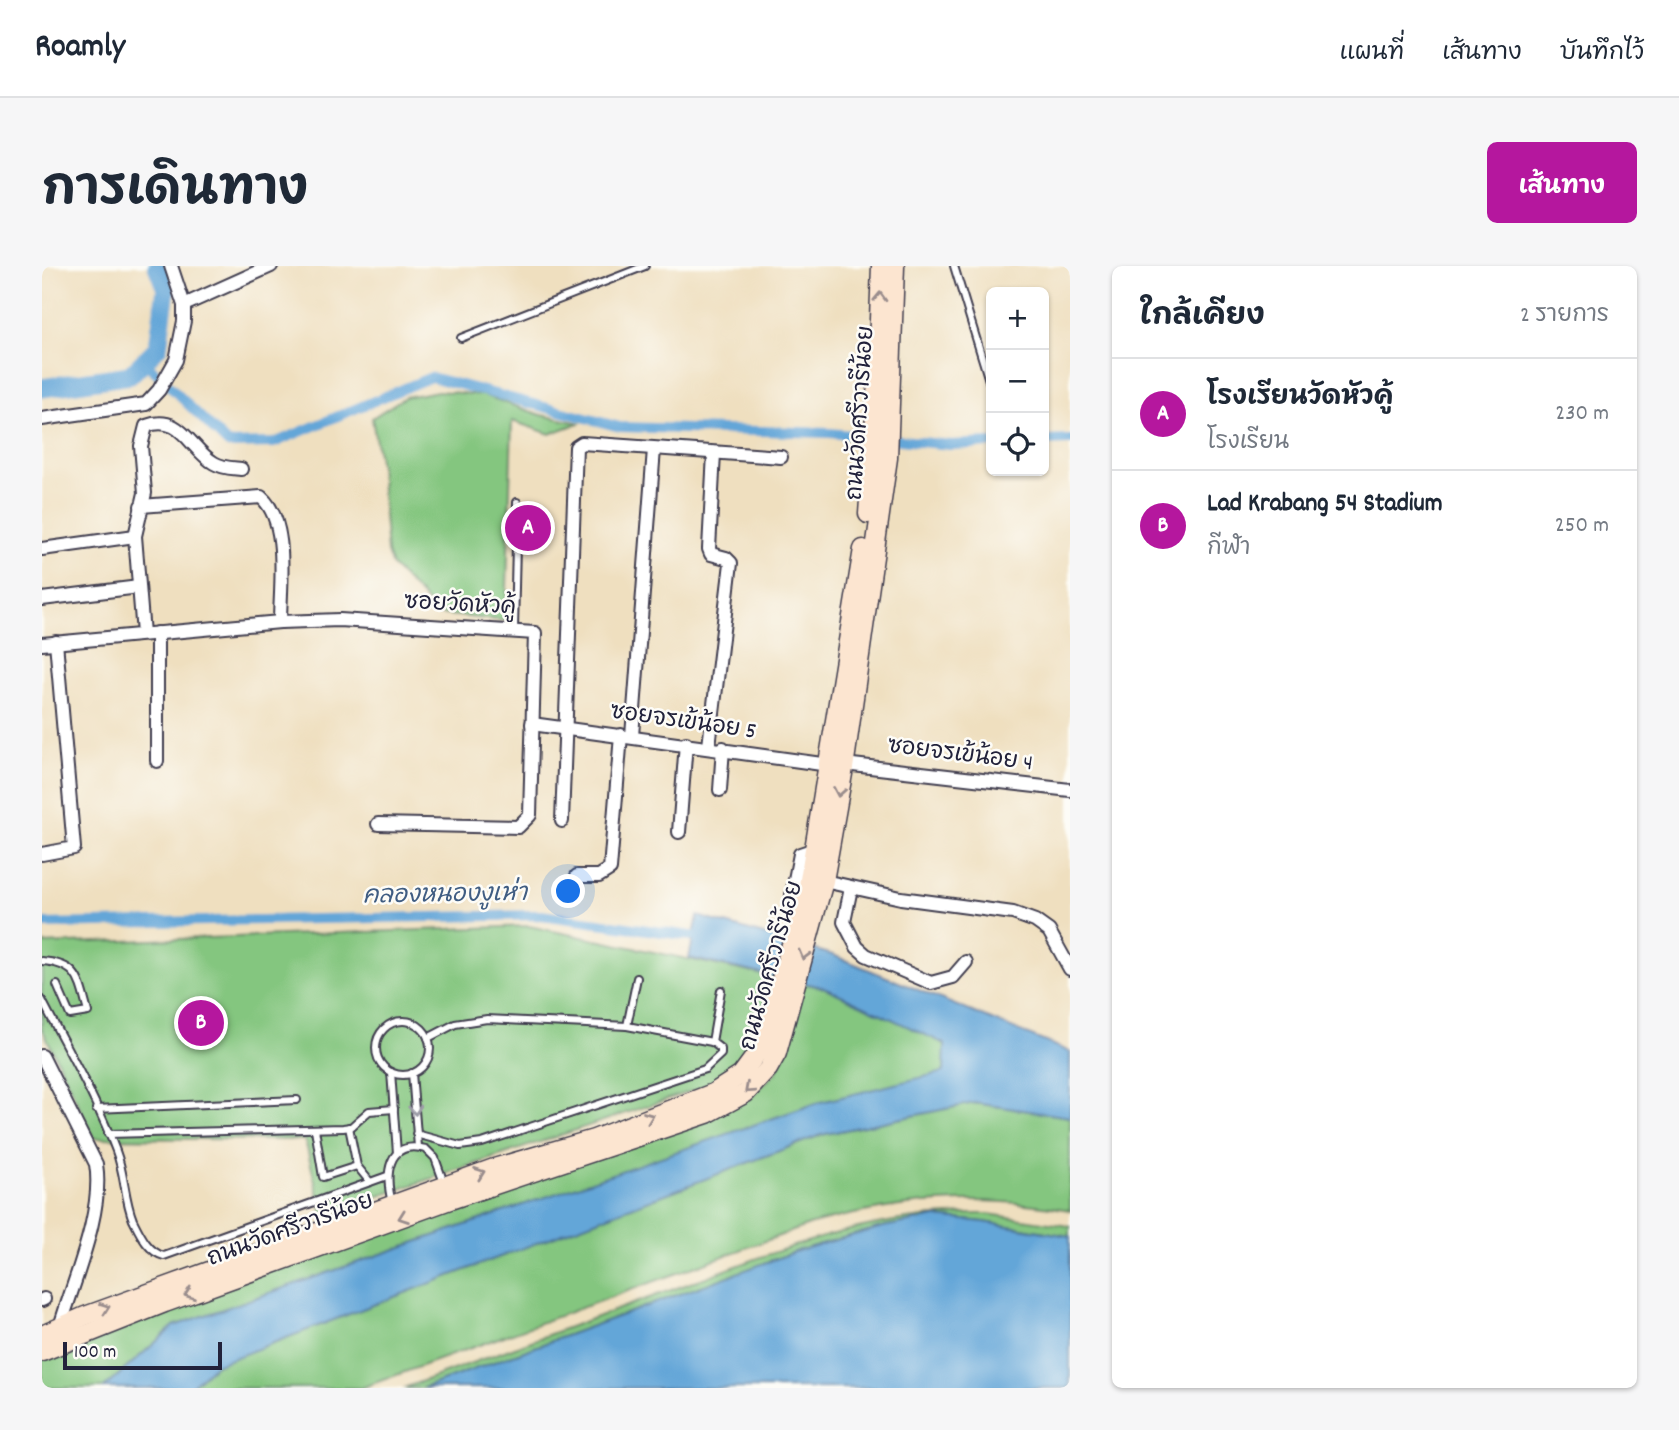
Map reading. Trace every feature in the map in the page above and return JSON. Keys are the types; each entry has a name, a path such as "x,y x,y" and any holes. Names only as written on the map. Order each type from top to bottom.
{"main road":[{"name":"ถนนวัดศรีวารีน้อย","path":"880,266 876,414 880,459"},
{"name":"ถนนวัดศรีวารีน้อย","path":"42,1352 142,1311 429,1208 707,1114 733,1102 760,1079 777,1053 776,1028 811,888 836,764 880,459 889,433 895,266"},
{"name":"ถนนวัดศรีวารีน้อย","path":"811,888 815,849 836,764"},
{"name":"ถนนวัดศรีวารีน้อย","path":"42,1335 445,1186 594,1139 728,1086 754,1061 776,1028"}],"street":[{"path":"42,419 146,404 162,385 181,344 184,306 171,266"},
{"path":"184,306 271,266"},
{"path":"142,634 135,536 146,483 142,433 152,424 172,424 216,464 241,470"},
{"path":"562,821 574,452 582,443 780,457"},
{"path":"577,876 599,876 610,869 654,450"},
{"path":"709,746 731,563 726,558 710,554 709,549 714,453"},
{"path":"141,506 261,497 274,512 279,530 280,622"},
{"path":"42,549 135,536"},
{"path":"42,599 139,587"},
{"name":"ซอยวัดหัวคู้","path":"42,644 280,622 341,620 535,633 537,640 530,815 522,825 378,824"},
{"path":"157,633 157,761"},
{"path":"42,854 74,848 56,642"},
{"name":"ซอยจรเข้น้อย 5","path":"532,724 836,764"},
{"path":"679,832 686,743"},
{"path":"720,790 723,748"},
{"name":"ซอยจรเข้น้อย 4","path":"836,764 1070,790"},
{"path":"811,888 850,888 1013,913 1035,920 1049,931 1070,969"},
{"path":"850,888 844,922 857,947 866,955 931,983 953,977 966,962"},
{"path":"42,1056 96,1164 99,1181 96,1204 60,1327"}],"lane":[{"path":"461,338 645,266"},
{"path":"954,266 986,371"},
{"path":"513,630 517,502"},
{"path":"42,961 64,963 79,978 88,1012 70,1015 57,985"},
{"path":"627,1026 637,978"},
{"path":"712,1042 721,990"},
{"path":"42,1000 45,1013 108,1135 124,1174 132,1217 151,1249 164,1255 387,1176"},
{"path":"416,1134 460,1146 482,1143 705,1069 721,1054 721,1049 712,1042 627,1026 487,1019 455,1024 428,1038"},
{"path":"391,1072 412,1073 428,1059 428,1038 412,1022 400,1021 381,1032 376,1043 377,1054 391,1072 397,1153 387,1176 392,1205"},
{"path":"412,1073 418,1147 435,1158 445,1186"},
{"path":"96,1109 297,1100"},
{"path":"108,1135 349,1127 369,1111 394,1109"},
{"path":"349,1127 357,1166 370,1182"},
{"path":"315,1129 323,1177 357,1166"},
{"path":"397,1153 418,1147"}],"green space":[{"path":"438,391 483,395 541,415 579,423 550,434 512,421 506,621 439,614 392,566 387,552 380,467 372,418 405,397"},
{"path":"529,926 826,988 946,1044 944,1073 817,1103 174,1326 104,1388 42,1388 42,1360 165,1303 749,1099 776,1072 791,1033 752,1047 725,1080 323,1215 305,1140 94,1138 42,1028 42,944"},
{"path":"974,1103 1070,1117 1070,1210 971,1201 877,1209 812,1224 361,1388 189,1388 215,1365 821,1135"},
{"path":"988,1214 1070,1226 1070,1236 936,1217 882,1227 800,1250 423,1388 404,1388 790,1247 865,1226 904,1219 945,1215"}],"water":[{"path":"698,916 833,955 1070,1052 1070,1117 974,1103 821,1135 215,1365 189,1388 104,1388 174,1326 817,1103 944,1072 945,1044 826,988 689,958"},
{"path":"936,1217 1070,1236 1070,1388 423,1388 800,1250 882,1227"}],"waterway":[{"path":"42,388 130,375 158,347 166,289 157,266"},
{"path":"144,361 228,444 274,443 431,377 620,427 830,433 951,445 986,443"},
{"path":"1049,441 1070,440"},
{"name":"คลองหนองงูเห่า","path":"42,924 541,915 705,938"}],"place":[{"name":"โรงเรียนวัดหัวคู้","path":"528,528"},
{"name":"Lad Krabang 54 Stadium","path":"201,1023"}]}
